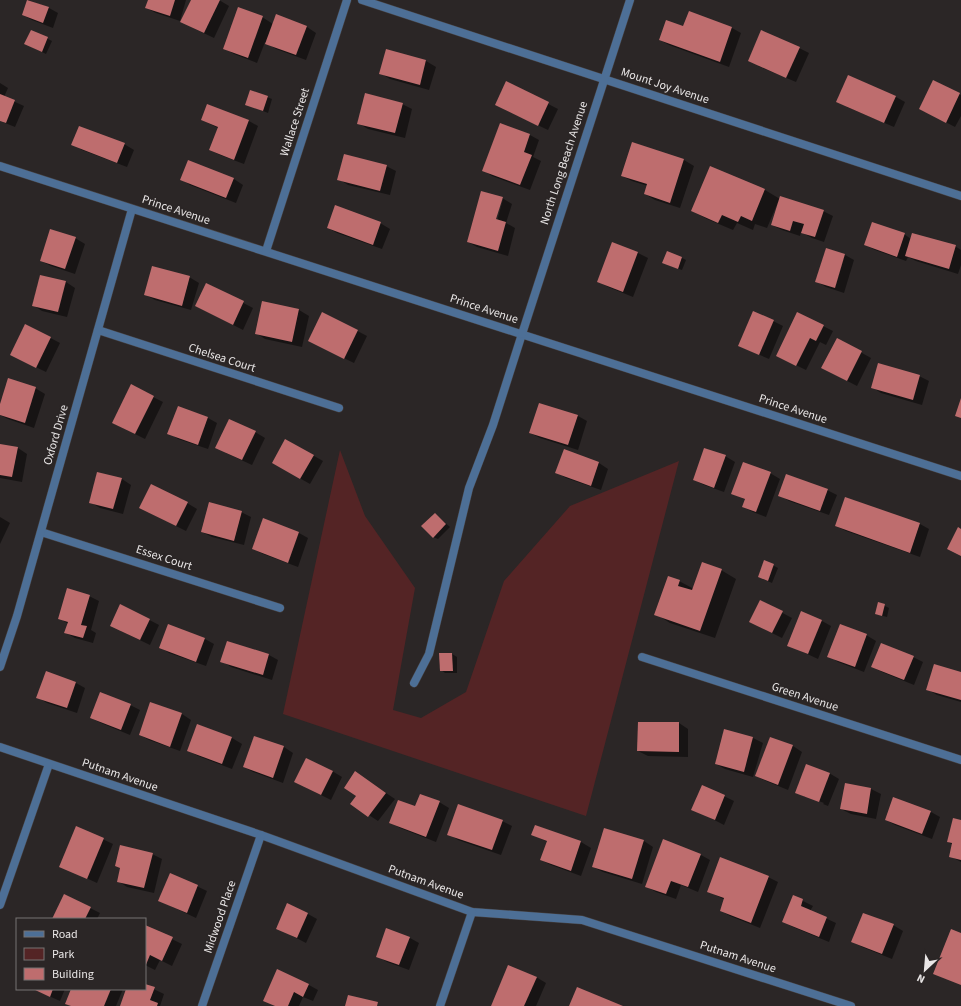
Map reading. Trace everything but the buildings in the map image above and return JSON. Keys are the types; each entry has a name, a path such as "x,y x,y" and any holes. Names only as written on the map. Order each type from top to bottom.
{"street":[{"name":"Wallace Street","path":"266,251 347,0"},
{"name":"Mount Joy Avenue","path":"362,0 961,196"},
{"name":"North Long Beach Avenue","path":"414,683 429,654 469,488 492,425 630,0"},
{"name":"Prince Avenue","path":"0,166 961,476"},
{"name":"Oxford Drive","path":"0,668 17,616 132,209"},
{"name":"Chelsea Court","path":"98,330 339,408"},
{"name":"Essex Court","path":"41,532 280,608"},
{"name":"Green Avenue","path":"642,657 961,760"},
{"name":"Putnam Avenue","path":"0,747 261,835 472,912 582,920 851,1006"},
{"path":"0,905 49,764"},
{"name":"Midwood Place","path":"202,1006 261,835"},
{"path":"440,1006 472,912"}],"green space":[{"path":"340,450 365,516 415,588 393,710 421,718 466,692 504,581 570,506 679,461 586,816 283,714"}]}
